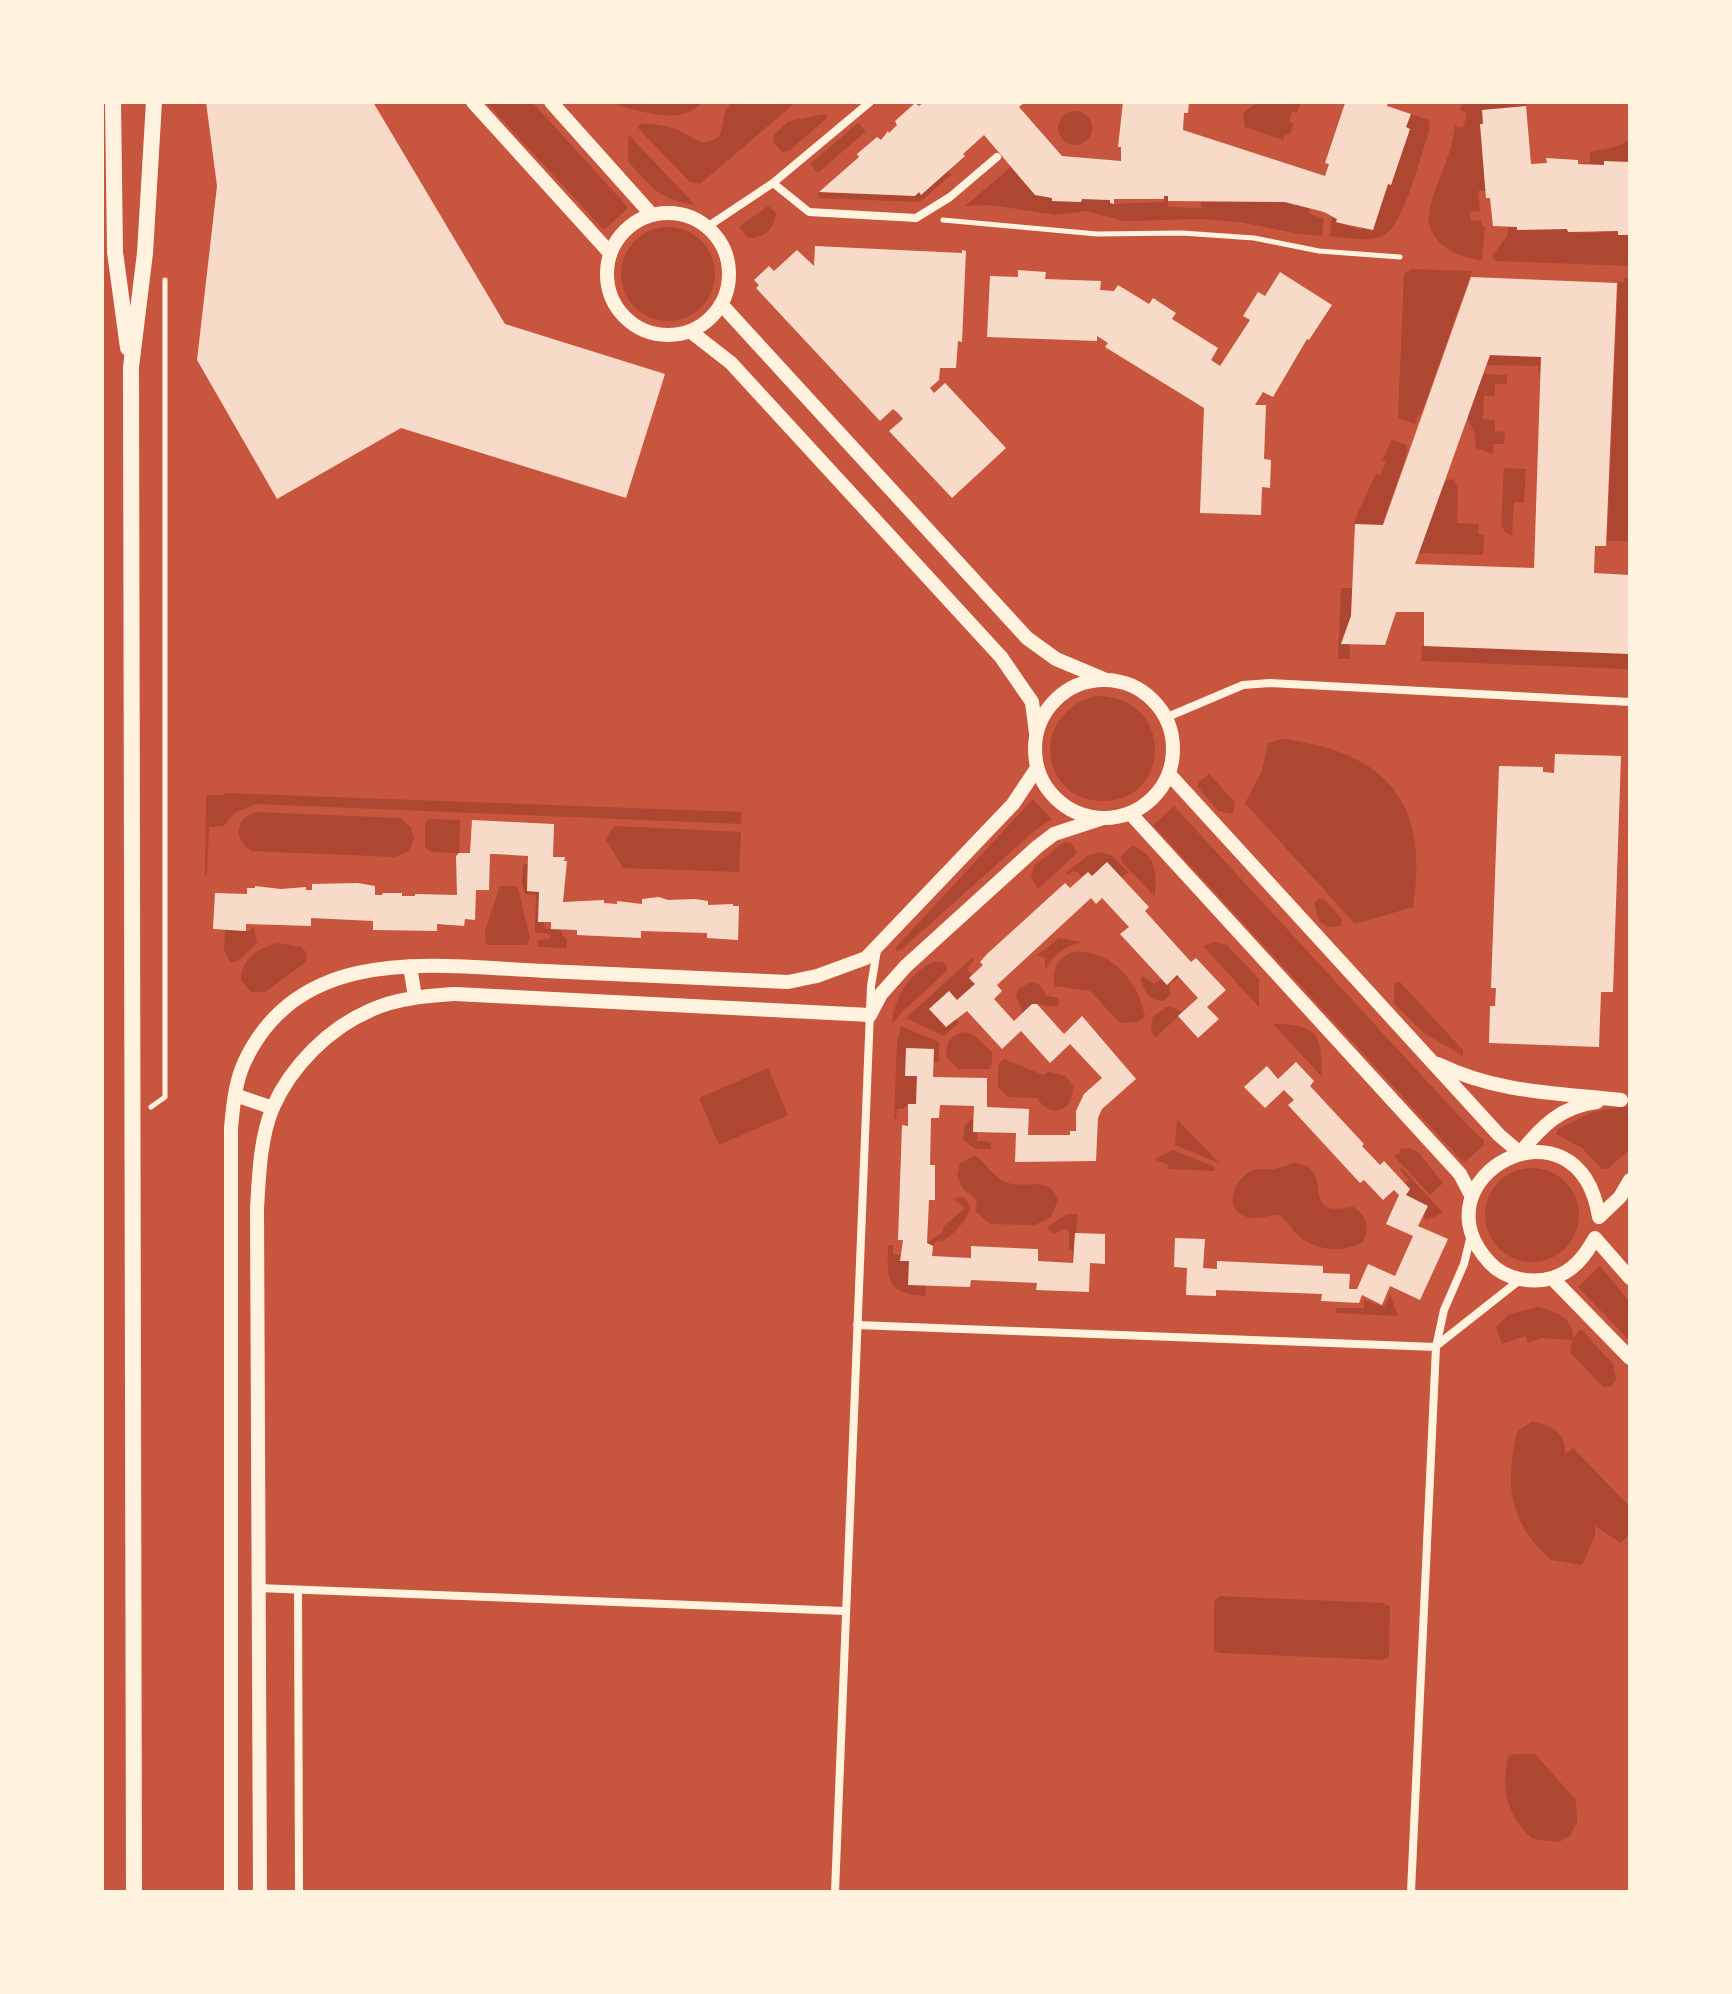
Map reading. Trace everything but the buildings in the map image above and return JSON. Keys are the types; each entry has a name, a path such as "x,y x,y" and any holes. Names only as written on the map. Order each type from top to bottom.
{"main road":[{"path":"113,102 115,252 131,367"},
{"path":"134,1892 131,367 145,253 154,102"}],"street":[{"path":"473,102 610,253"},
{"path":"551,102 652,215"},
{"path":"707,227 773,183 870,102"},
{"path":"773,183 809,212 916,218 950,197 997,157"},
{"path":"675,213 707,227 720,243 728,262 728,284 721,304 713,315 690,331 675,335 645,331 620,312 607,284 606,269 610,253 626,229 652,215 675,213"},
{"path":"721,304 1027,638 1056,659 1106,680 1131,686 1150,698 1165,718 1172,737 1173,756 1169,774 1151,800 1130,813 1054,834 1037,847 906,966 881,994 870,1015"},
{"path":"690,331 731,363 1001,657 1032,702 1036,733"},
{"path":"1103,818 1078,814 1059,802 1045,786 1037,768 1034,747 1043,715 1061,694 1085,683 1106,680"},
{"path":"1165,718 1243,685 1270,683 1630,702"},
{"path":"231,1892 231,1128 243,1065 259,1036 283,1010 310,990 341,975 375,968 410,966 788,982 839,969 866,958 1013,804 1037,768"},
{"path":"1169,774 1499,1135 1520,1153 1548,1153 1569,1161 1585,1176 1596,1196 1599,1217 1595,1238 1585,1256 1570,1270 1552,1278 1531,1281 1493,1267 1480,1252 1472,1234 1469,1215 1472,1197 1481,1180 1494,1166 1520,1153 1541,1127 1559,1113 1586,1104 1626,1100"},
{"path":"1130,813 1460,1174 1472,1197"},
{"path":"835,1892 870,1015 877,946"},
{"path":"410,966 415,997"},
{"path":"260,1892 257,1209 264,1140 273,1108 288,1081 310,1053 338,1028 372,1009 415,997 455,994 870,1015"},
{"path":"1430,1060 1467,1078 1490,1084 1626,1100"},
{"path":"235,1095 273,1108"},
{"path":"1599,1217 1620,1197 1630,1180"},
{"path":"1411,1892 1436,1347 1444,1310 1464,1264 1472,1234"},
{"path":"1595,1238 1630,1278"},
{"path":"1552,1278 1630,1358"},
{"path":"857,1325 1436,1347 1521,1279"},
{"path":"258,1588 845,1611"},
{"path":"298,1590 299,1892"}],"path":[{"path":"916,218 1097,234 1182,233 1243,237 1319,251 1400,257"},
{"path":"134,1120 165,1097 165,266"}],"shaded area":[{"path":"486,102 532,102 627,209 605,229 602,228"},
{"path":"615,102 703,102 684,114 663,115 619,106"},
{"path":"731,102 796,102 700,184 690,182 638,128 641,124 660,125 709,142 720,135 725,112"},
{"path":"1258,102 1301,102 1297,113 1292,111 1289,122 1294,124 1290,135 1285,134 1283,140 1245,127 1243,113"},
{"path":"1525,102 1526,106 1480,125 1486,191 1478,191 1480,211 1470,212 1471,221 1481,220 1482,226 1485,226 1482,260 1457,254 1436,238 1429,215 1455,126 1463,128 1467,113 1460,110 1462,103"},
{"path":"1075,111 1087,116 1092,128 1087,140 1075,145 1063,140 1058,128 1063,116"},
{"path":"825,114 826,119 789,151 782,152 773,142 774,135 789,121"},
{"path":"1411,114 1429,120 1430,128 1406,201 1393,227 1386,234 1374,238 1330,236 1332,217 1337,219 1336,222 1361,230 1362,227 1373,230 1388,184 1391,184"},
{"path":"858,123 866,131 818,173 810,164"},
{"path":"628,134 695,205 664,196 643,178 628,161"},
{"path":"1630,140 1630,162 1578,164 1590,162 1590,152"},
{"path":"1011,167 1035,194 1052,198 1052,201 1110,200 1113,204 1164,202 1164,196 1168,196 1168,207 1201,208 1201,202 1285,202 1295,206 1296,203 1310,207 1308,213 1324,219 1322,236 1239,222 1202,219 1124,221 1086,211 1056,215 991,205 965,206"},
{"path":"948,171 951,175 920,202 818,198 819,192 915,196 919,192 921,195"},
{"path":"768,206 776,213 771,228 760,236 749,238 739,227"},
{"path":"668,227 686,230 701,241 712,256 715,274 712,292 701,307 686,318 668,321 650,318 635,307 624,292 621,274 624,256 635,241 650,230"},
{"path":"1508,227 1517,227 1517,230 1567,229 1568,232 1618,231 1630,235 1630,266 1495,261 1492,256 1507,236"},
{"path":"1411,269 1472,271 1415,424 1398,418 1404,274"},
{"path":"1624,278 1630,278 1630,541 1607,541 1618,282 1624,282"},
{"path":"1490,355 1541,357 1541,373 1538,373 1538,366 1486,365"},
{"path":"1483,374 1507,375 1507,384 1495,384 1495,396 1484,396 1483,419 1495,420 1495,431 1505,432 1504,444 1493,444 1493,454 1476,448 1474,432 1467,417"},
{"path":"1392,440 1407,445 1406,457 1382,525 1353,524 1376,473 1380,475 1386,462 1382,460"},
{"path":"1504,468 1526,469 1524,502 1514,502 1512,536 1501,525"},
{"path":"1454,479 1458,488 1457,523 1479,524 1478,534 1484,535 1483,555 1418,553 1444,481"},
{"path":"1341,588 1352,588 1351,616 1341,643 1350,645 1350,659 1338,659"},
{"path":"1422,646 1630,654 1630,669 1421,661"},
{"path":"1097,696 1122,701 1141,713 1151,730 1155,749 1152,769 1142,785 1125,797 1102,801 1082,797 1064,785 1055,772 1050,744 1054,731 1070,708"},
{"path":"1283,739 1349,756 1374,770 1393,788 1406,811 1414,838 1417,870 1413,907 1355,924 1245,803 1262,771 1268,743"},
{"path":"1209,774 1235,802 1233,814 1218,811 1197,786"},
{"path":"224,793 742,812 741,824 256,804 234,813 224,826 209,827 205,875 206,795"},
{"path":"1033,799 1052,819 1032,833 901,950 896,951 896,947"},
{"path":"1174,806 1484,1140 1484,1145 1466,1161 1462,1161 1153,825"},
{"path":"256,812 400,818 411,827 414,839 409,851 395,857 252,851 242,841 239,830 244,819"},
{"path":"430,819 460,820 459,853 431,852 425,847 425,823"},
{"path":"614,826 741,832 739,872 623,868 606,840"},
{"path":"1064,842 1071,843 1077,853 1038,889 1031,877 1034,866"},
{"path":"1132,846 1147,855 1154,866 1155,897 1121,861 1121,856"},
{"path":"1098,852 1111,855 1129,872 1121,877 1107,862 1092,876 1088,872 1081,878 1078,872 1066,873 1087,856"},
{"path":"523,864 528,864 527,891 539,892 545,929 561,930 567,940 567,948 538,947 537,941 550,938 550,934 535,932 536,895 525,894"},
{"path":"500,886 518,888 530,938 526,945 488,945 485,942 485,931"},
{"path":"1324,899 1342,919 1341,926 1327,927 1319,921 1314,903"},
{"path":"251,927 254,928 257,943 238,961 230,962 224,950 225,930 251,931"},
{"path":"1059,938 1083,942 1060,952 1045,971 1045,958 1037,955"},
{"path":"1215,942 1227,945 1259,979 1259,1007 1203,946"},
{"path":"277,943 301,947 307,953 306,962 265,992 251,992 241,980 244,966 258,951"},
{"path":"1072,952 1099,955 1120,969 1136,991 1145,1016 1138,1022 1120,1023 1090,991 1055,986 1056,966"},
{"path":"972,958 974,961 968,971 972,975 969,978 975,984 957,1000 948,991 929,1009 946,1027 955,1019 959,1023 944,1036 906,1018"},
{"path":"933,962 943,962 947,965 947,971 892,1024 904,987"},
{"path":"1177,975 1179,977 1169,985 1171,995 1163,1001 1148,994 1140,979 1143,976 1154,984 1161,979 1167,985"},
{"path":"1031,982 1039,984 1047,996 1059,998 1058,1007 1033,1004 1021,1014 1016,996 1018,989"},
{"path":"1397,982 1463,1050 1463,1056 1424,1033 1394,1004 1394,985"},
{"path":"1169,1006 1183,1012 1155,1038 1151,1029 1153,1016"},
{"path":"1273,1024 1300,1026 1314,1034 1321,1051 1322,1077"},
{"path":"901,1026 939,1042 939,1062 934,1062 934,1049 907,1048 905,1075 917,1076 916,1104 897,1109 894,1119 897,1041"},
{"path":"965,1032 974,1035 992,1052 989,1069 958,1069 947,1058 950,1040"},
{"path":"1004,1059 1043,1075 1049,1072 1066,1076 1073,1086 1070,1102 1061,1110 1055,1110 1043,1105 1037,1098 1009,1097 998,1088 998,1065"},
{"path":"768,1068 788,1115 719,1145 699,1098"},
{"path":"1630,1106 1630,1149 1608,1169 1602,1169 1582,1148 1556,1134 1558,1129 1592,1112"},
{"path":"973,1118 977,1141 991,1142 991,1149 975,1149 963,1140 965,1125"},
{"path":"1177,1119 1219,1163 1175,1145"},
{"path":"1410,1148 1419,1153 1443,1183 1430,1195 1394,1156 1400,1153 1400,1149"},
{"path":"1173,1150 1215,1167 1215,1171 1168,1169 1168,1165 1154,1159"},
{"path":"975,1155 1005,1182 1049,1187 1058,1200 1051,1217 1035,1225 990,1224 975,1211 975,1198 963,1189 957,1176 960,1163"},
{"path":"1293,1163 1304,1165 1315,1175 1322,1202 1327,1207 1354,1207 1362,1214 1367,1227 1363,1242 1348,1248 1324,1248 1301,1238 1279,1215 1251,1218 1235,1208 1235,1189 1249,1172"},
{"path":"1402,1168 1443,1213 1426,1220 1423,1216 1427,1206 1406,1195 1410,1189 1405,1183 1409,1180 1400,1170"},
{"path":"1532,1168 1550,1171 1565,1182 1576,1197 1579,1215 1576,1233 1565,1248 1550,1259 1532,1262 1514,1259 1499,1248 1488,1233 1485,1215 1488,1197 1499,1182 1514,1171"},
{"path":"965,1198 970,1207 967,1217 950,1236 931,1246 927,1243 943,1232 943,1227 965,1208 953,1199"},
{"path":"1067,1214 1078,1214 1073,1263 1069,1230 1063,1229 1053,1234 1047,1227"},
{"path":"888,1245 893,1245 893,1255 901,1255 901,1261 909,1261 908,1284 925,1285 926,1296 903,1292 892,1283"},
{"path":"1600,1266 1630,1302 1630,1341 1578,1287"},
{"path":"1390,1295 1398,1316 1336,1313 1336,1308 1364,1308 1364,1300 1384,1307"},
{"path":"1538,1307 1567,1320 1573,1338 1581,1329 1613,1364 1616,1379 1611,1386 1603,1387 1570,1352 1572,1340 1541,1338 1528,1343 1525,1336 1502,1344 1496,1327 1509,1314"},
{"path":"1531,1422 1556,1430 1563,1440 1565,1454 1573,1448 1630,1507 1630,1533 1621,1543 1595,1526 1595,1536 1582,1565 1551,1560 1526,1531 1518,1516 1511,1486 1513,1451 1517,1432"},
{"path":"1219,1596 1383,1603 1390,1606 1389,1656 1383,1660 1214,1651 1214,1602"},
{"path":"1535,1754 1576,1800 1577,1822 1570,1836 1559,1842 1533,1839 1517,1821 1508,1802 1505,1780 1508,1757"}]}
